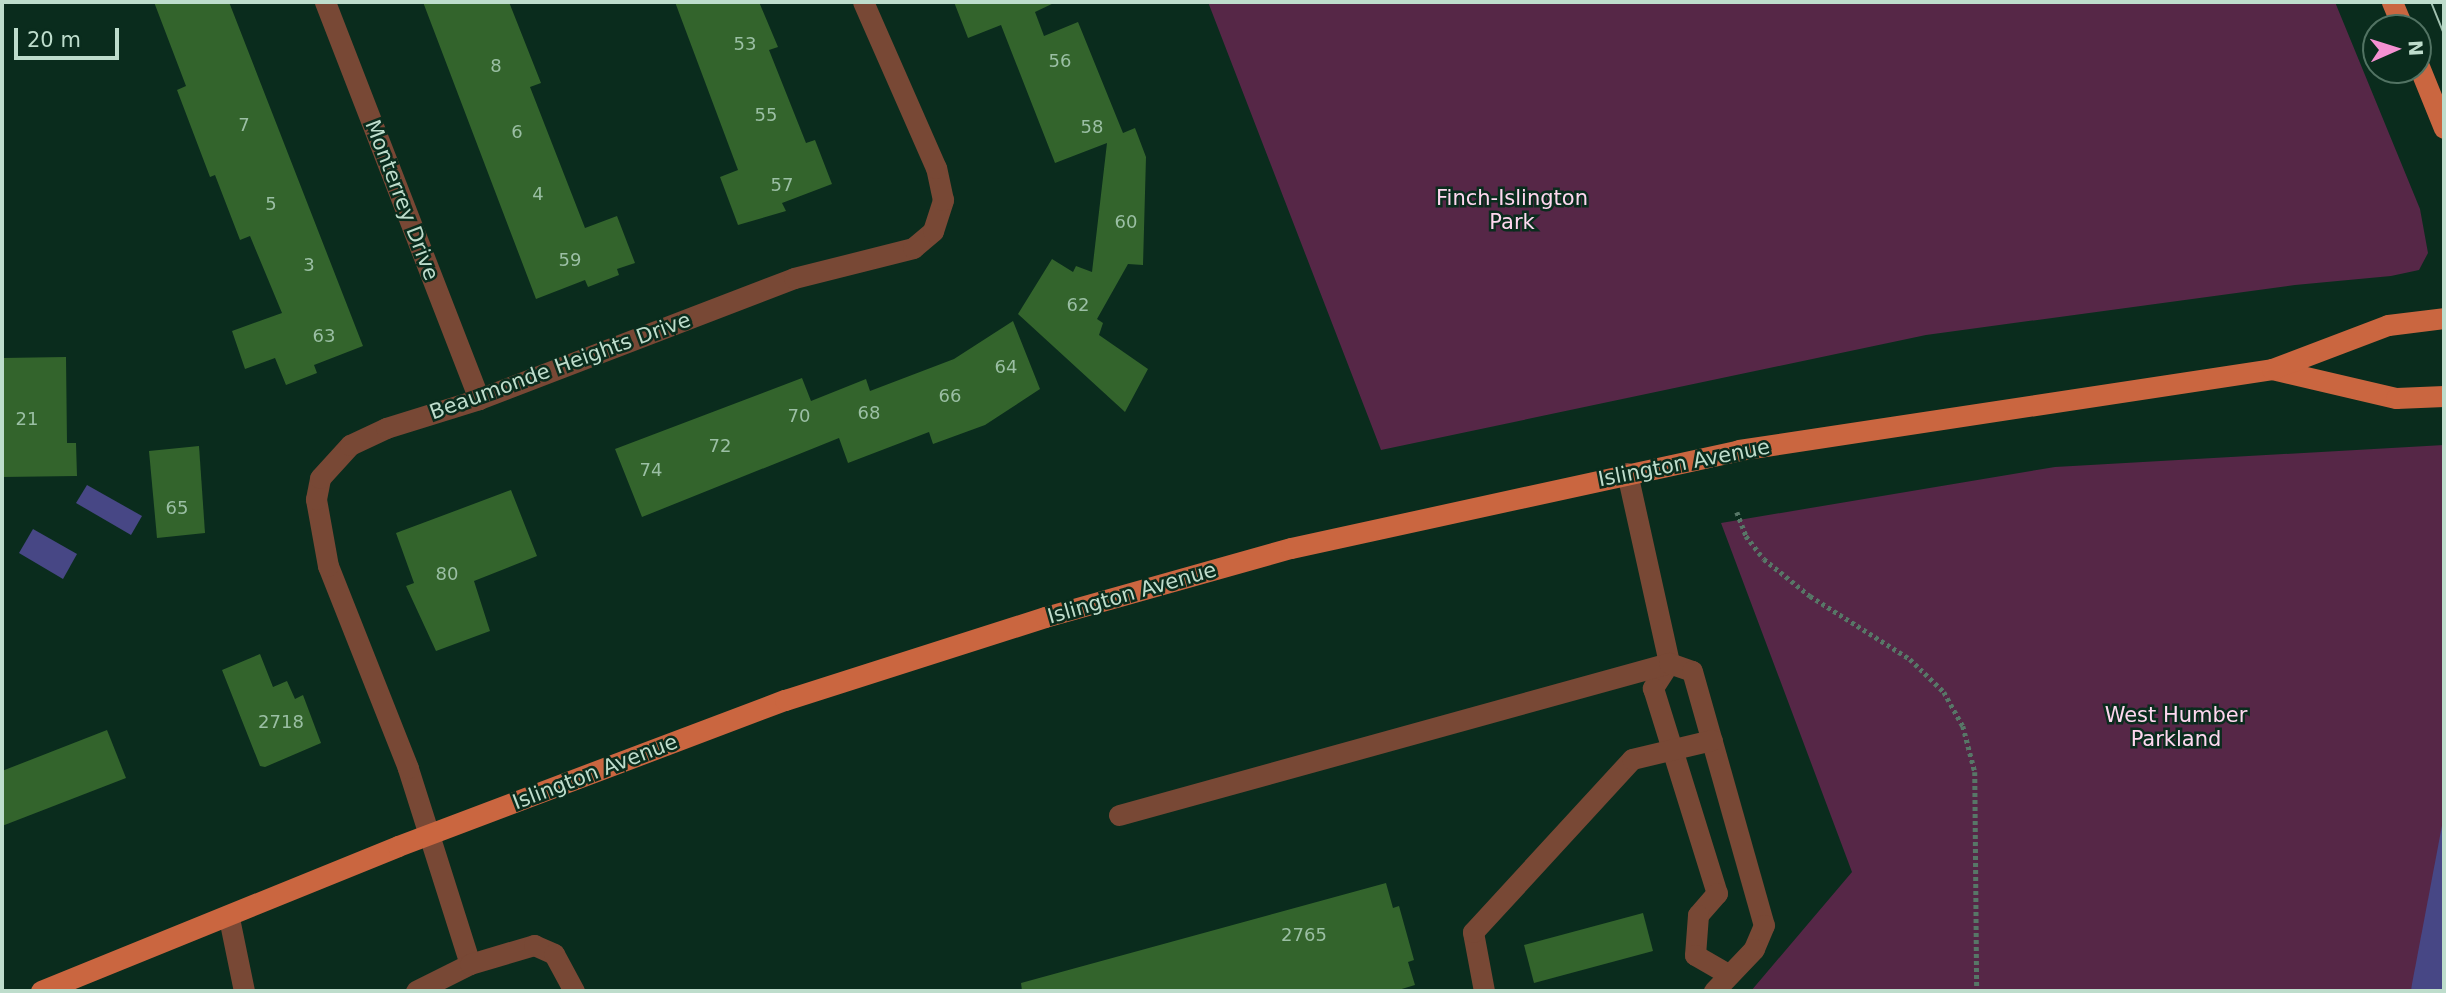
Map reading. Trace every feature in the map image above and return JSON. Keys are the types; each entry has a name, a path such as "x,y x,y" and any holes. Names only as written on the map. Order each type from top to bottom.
{"main road":[{"path":"2426,84 2444,128"},
{"name":"Islington Avenue","path":"41,991 229,918 430,835 785,700 1045,617 1291,548 1627,473 1965,413 2272,369 2388,325 2444,318"},
{"name":"Islington Avenue","path":"2272,369 2396,398 2444,396"}],"street":[{"name":"Monterrey Drive","path":"325,2 480,399"},
{"name":"Beaumonde Heights Drive","path":"470,964 408,768 328,566 316,499 320,478 350,445 386,428 480,399 794,278 913,248 933,231 943,200 936,168 863,2"},
{"path":"1627,473 1669,663 1653,688 1717,893 1698,915 1695,955 1729,975"},
{"path":"1119,815 1669,663 1692,671 1764,925 1754,948 1714,991"},
{"path":"1484,991 1474,932 1632,759 1712,740"},
{"path":"229,918 244,991"},
{"path":"416,991 470,964 534,946 555,954 574,991"}],"path":[{"path":"1737,512 1746,536 1764,559 1810,596 1910,659 1944,692 1963,726 1975,772 1976,991"}],"green space":[{"name":"Finch-Islington Park","path":"1208,2 2335,2 2362,68 2362,84 2369,84 2420,209 2428,253 2419,270 2391,276 2295,285 1926,335 1381,450"},
{"name":"West Humber Parkland","path":"2444,445 2444,991 1751,991 1852,872 1721,523 2055,467"}],"shaded area":[{"path":"87,485 142,516 131,535 76,503"},
{"path":"33,529 77,554 63,579 19,553"},
{"path":"2444,815 2444,991 2411,991 2412,984"}],"building":[{"path":"154,2 229,2 363,346 314,365 317,373 286,385 275,358 245,369 232,331 282,313 250,236 240,240 215,175 210,177 177,90 186,86"},
{"path":"423,2 509,2 541,83 530,87 585,228 617,216 635,263 617,269 619,275 588,287 585,280 536,299"},
{"path":"675,2 759,2 778,47 769,50 806,143 815,140 832,184 782,203 786,211 738,225 720,177 738,170"},
{"path":"954,2 1056,2 1035,12 1044,36 1078,22 1123,133 1135,128 1146,157 1143,265 1128,264 1097,319 1103,323 1099,335 1148,369 1125,412 1018,314 1052,259 1073,272 1076,266 1092,272 1107,143 1055,163 1001,25 968,38"},
{"path":"1013,321 1040,389 985,425 933,444 929,432 848,463 839,438 642,517 615,449 802,378 811,401 866,379 870,391 954,359"},
{"path":"66,357 67,443 76,443 77,476 2,477 2,358"},
{"path":"199,446 205,533 157,538 149,451"},
{"path":"511,490 537,556 474,581 490,631 436,651 406,586 414,583 396,533"},
{"path":"260,654 273,687 287,681 295,699 303,695 321,743 265,767 260,766 222,670"},
{"path":"107,730 126,778 2,826 2,771"},
{"path":"1386,883 1393,908 1399,906 1414,960 1408,962 1415,985 1395,991 1022,991 1021,983"},
{"path":"1643,913 1653,951 1534,983 1524,945"}],"tram line":[{"path":"2431,2 2444,34"}]}
